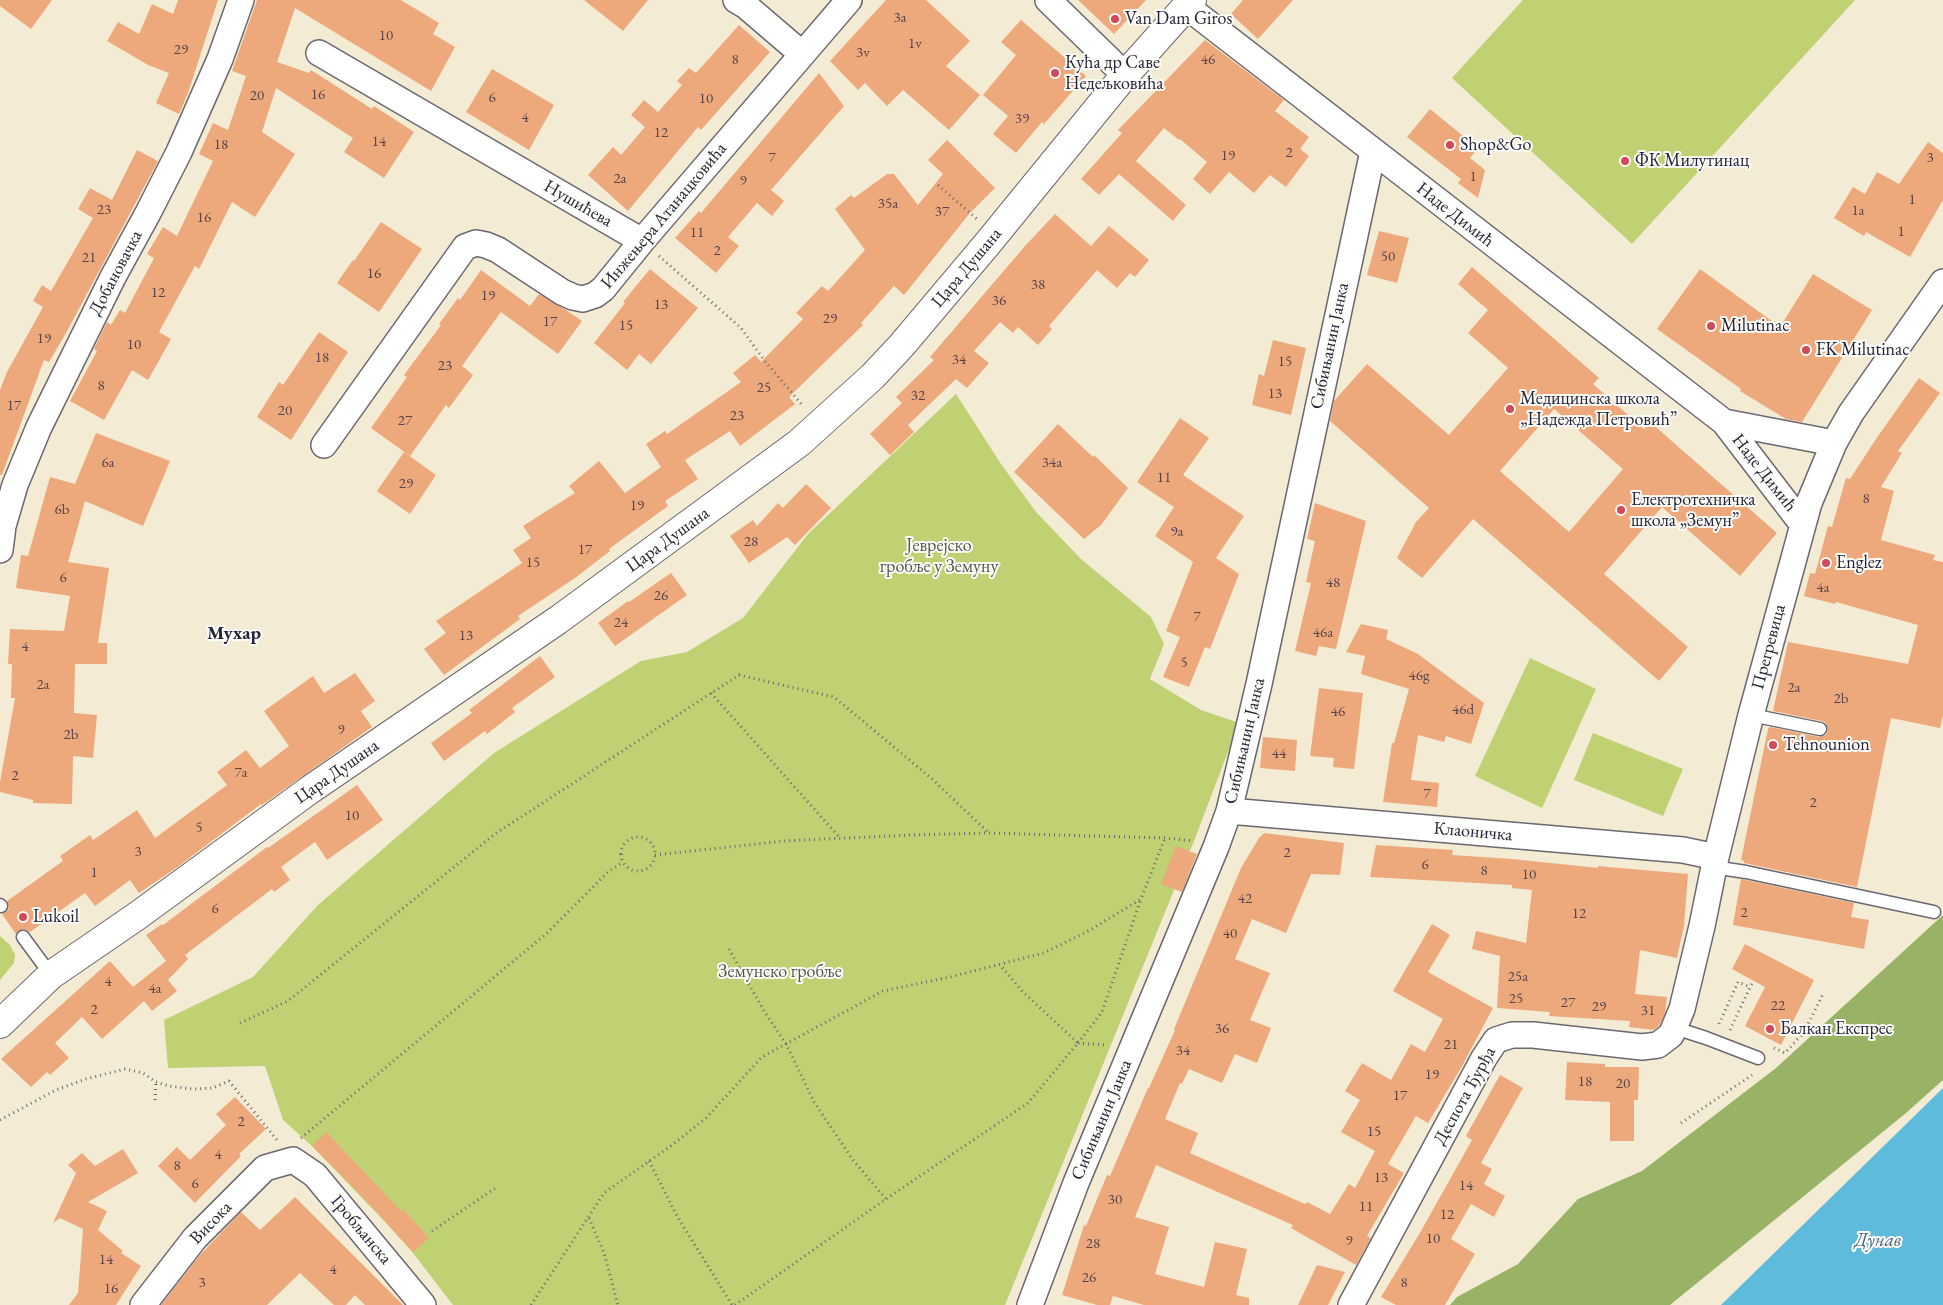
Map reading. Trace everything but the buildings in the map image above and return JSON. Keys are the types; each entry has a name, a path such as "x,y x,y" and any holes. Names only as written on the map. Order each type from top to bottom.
{"main road":[{"name":"Цара Душана","path":"0,1024 51,975 137,916 311,789 566,614 799,443 873,376 902,345 1124,76 1189,3"}],"street":[{"name":"Добановачка","path":"0,550 3,526 15,485 39,426 109,285 183,144 220,59 241,0"},
{"path":"736,0 746,6 802,54"},
{"name":"Инжењера Атанацковића","path":"324,445 465,247 476,243 498,250 562,292 573,297 583,298 595,295 849,0"},
{"path":"1048,0 1124,76"},
{"name":"Наде Димић","path":"1189,3 1372,151 1724,422 1803,525"},
{"name":"Нушићева","path":"319,53 642,241"},
{"name":"Сибињанин Јанка","path":"1037,1304 1076,1183 1216,847 1229,811 1259,684 1372,151"},
{"name":"Прегревица","path":"1670,1034 1682,1009 1750,714 1811,495 1834,443 1866,391 1943,282"},
{"name":"Наде Димић","path":"1724,422 1834,443"},
{"name":"Клаоничка","path":"1229,811 1683,850 1715,862"},
{"name":"Деспота Ђурђа","path":"1352,1305 1484,1058 1496,1040 1512,1035 1533,1035 1642,1047 1658,1045 1670,1034"},
{"name":"Висока","path":"143,1305 195,1238 265,1168 293,1160"},
{"name":"Гробљанска","path":"293,1160 315,1175 423,1305"}],"lane":[{"path":"1750,714 1820,729"},
{"path":"1715,862 1746,872 1934,912"},
{"path":"23,937 51,975"},
{"path":"1670,1034 1724,1044 1754,1056"}],"path":[{"path":"938,184 980,221"},
{"path":"642,241 741,328 764,360 819,424"},
{"path":"240,1023 288,1001 495,834 739,675 834,697 931,778 989,833"},
{"path":"711,693 840,838"},
{"path":"655,855 784,841 989,833 1165,838 1194,841 1216,847"},
{"path":"649,1161 677,1216 733,1305 1028,1103 1102,1012 1141,899 1165,838"},
{"path":"632,839 648,840 654,849 655,855 651,865 642,871 631,870 624,862 622,857 624,846 632,839"},
{"path":"293,1160 301,1137 546,934 608,872 624,862"},
{"path":"531,1305 604,1193 706,1118 762,1057 883,991 1044,953 1090,930 1141,899"},
{"path":"729,949 764,1011 786,1044 814,1102 853,1160 886,1199"},
{"path":"1000,964 1023,992 1078,1043"},
{"path":"1724,1044 1753,980"},
{"path":"1718,1025 1738,982 1750,987"},
{"path":"1680,1122 1771,1063 1754,1056 1758,1040 1785,1053 1804,1032 1823,994"},
{"path":"0,1120 56,1090 86,1079 125,1069 143,1073 156,1082 193,1089 213,1088 229,1081 293,1160"},
{"path":"155,1100 156,1082"},
{"path":"432,1231 497,1187"},
{"path":"588,1218 604,1253 618,1305"}],"green space":[{"name":"ФК Милутинац","path":"1523,0 1855,0 1632,244 1452,78"},
{"name":"Земунско гробље","path":"956,394 1001,464 1036,512 1081,559 1151,617 1164,644 1150,679 1201,710 1239,723 1194,841 1005,1305 453,1305 413,1253 387,1224 312,1146 283,1120 265,1066 168,1068 164,1020 253,977 318,905 494,753 641,661 687,652 743,618 808,534"},
{"path":"1530,658 1596,689 1542,808 1475,776"},
{"path":"1593,733 1683,769 1663,816 1574,780"},
{"path":"1943,915 1943,1080 1906,1113 1670,1305 1450,1305 1457,1297 1518,1264 1578,1199 1642,1171 1776,1068"},
{"path":"0,936 10,945 15,955 14,963 0,980"}],"water":[{"name":"Дунав","path":"1943,1088 1943,1305 1721,1305"}],"place":[{"name":"Van Dam Giros","path":"1115,19"},
{"name":"Кућа др Саве Недељковића","path":"1055,73"},
{"name":"Shop&Go","path":"1450,145"},
{"name":"ФК Милутинац","path":"1625,161"},
{"name":"Milutinac","path":"1711,326"},
{"name":"FK Milutinac","path":"1806,350"},
{"name":"Медицинска школа „Надежда Петровић”","path":"1510,409"},
{"name":"Електротехничка школа „Земун”","path":"1621,510"},
{"name":"Englez","path":"1826,563"},
{"name":"Tehnounion","path":"1773,745"},
{"name":"Lukoil","path":"23,917"},
{"name":"Балкан Експрес","path":"1770,1029"}],"district":[{"name":"Мухар","path":"234,634"}],"park label":[{"name":"Јеврејско гробље у Земуну","path":"939,556"}]}
